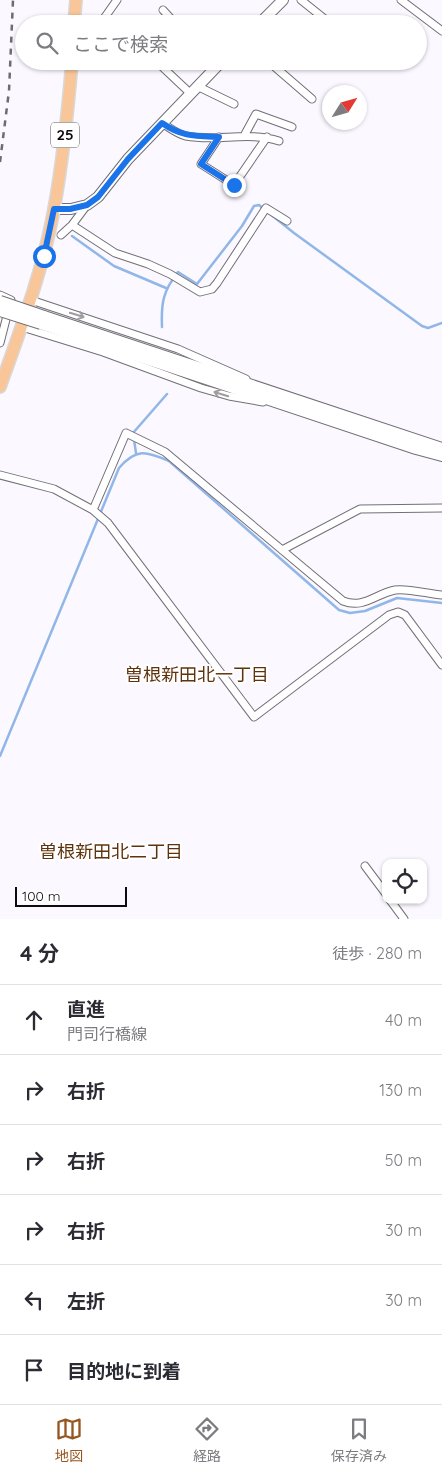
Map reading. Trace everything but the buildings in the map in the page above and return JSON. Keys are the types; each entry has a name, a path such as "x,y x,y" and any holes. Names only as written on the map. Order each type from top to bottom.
{"main road":[{"path":"75,15 76,0"},
{"name":"25","path":"0,387 22,327 44,256 54,209 67,118 71,70"}],"street":[{"path":"106,15 117,0"},
{"path":"268,15 283,0"},
{"path":"301,0 320,15"},
{"path":"404,1 422,15"},
{"path":"163,10 168,15"},
{"path":"427,18 441,29"},
{"path":"168,70 195,90 234,104"},
{"path":"61,235 72,225 87,205 98,197 128,159 214,70"},
{"path":"278,70 312,99"},
{"path":"244,136 256,114 292,127"},
{"path":"162,123 186,136 267,137 279,141"},
{"path":"219,137 201,164 234,185 267,137"},
{"path":"54,209 70,209 87,205"},
{"path":"72,225 115,253 170,274 200,292 212,289 264,211 287,221"},
{"path":"0,295 11,300 3,321 0,343"},
{"path":"31,300 178,349 288,402 442,448"},
{"path":"0,301 42,320"},
{"path":"0,310 42,320 288,402 416,449 442,456"},
{"path":"22,327 103,352 229,396 288,402"},
{"path":"94,511 126,433 165,452 343,601 352,605 363,603 397,590 442,595"},
{"path":"0,475 54,489 94,511 104,519 254,717 389,615 398,612 405,615 442,665"},
{"path":"282,550 360,509 442,508"},
{"path":"365,866 382,889"},
{"path":"393,904 404,919"}],"waterway":[{"path":"162,327 162,311 166,291 178,272 197,284 242,226 254,206 259,205 265,210"},
{"path":"269,213 422,326 428,328 442,323"},
{"path":"72,236 114,266 166,288"},
{"path":"136,453 133,433 167,394"},
{"path":"0,756 119,468 136,454 154,455 169,461 339,610 350,613 365,611 397,598 442,603"}],"railway":[{"path":"0,162 9,91 13,0"}],"district":[{"name":"曽根新田北一丁目","path":"197,675"},
{"name":"曽根新田北二丁目","path":"111,852"}],"route":[{"path":"44,256 54,209 70,209 87,205 98,197 128,159 162,123 186,136 219,137 201,164 234,185"}]}
